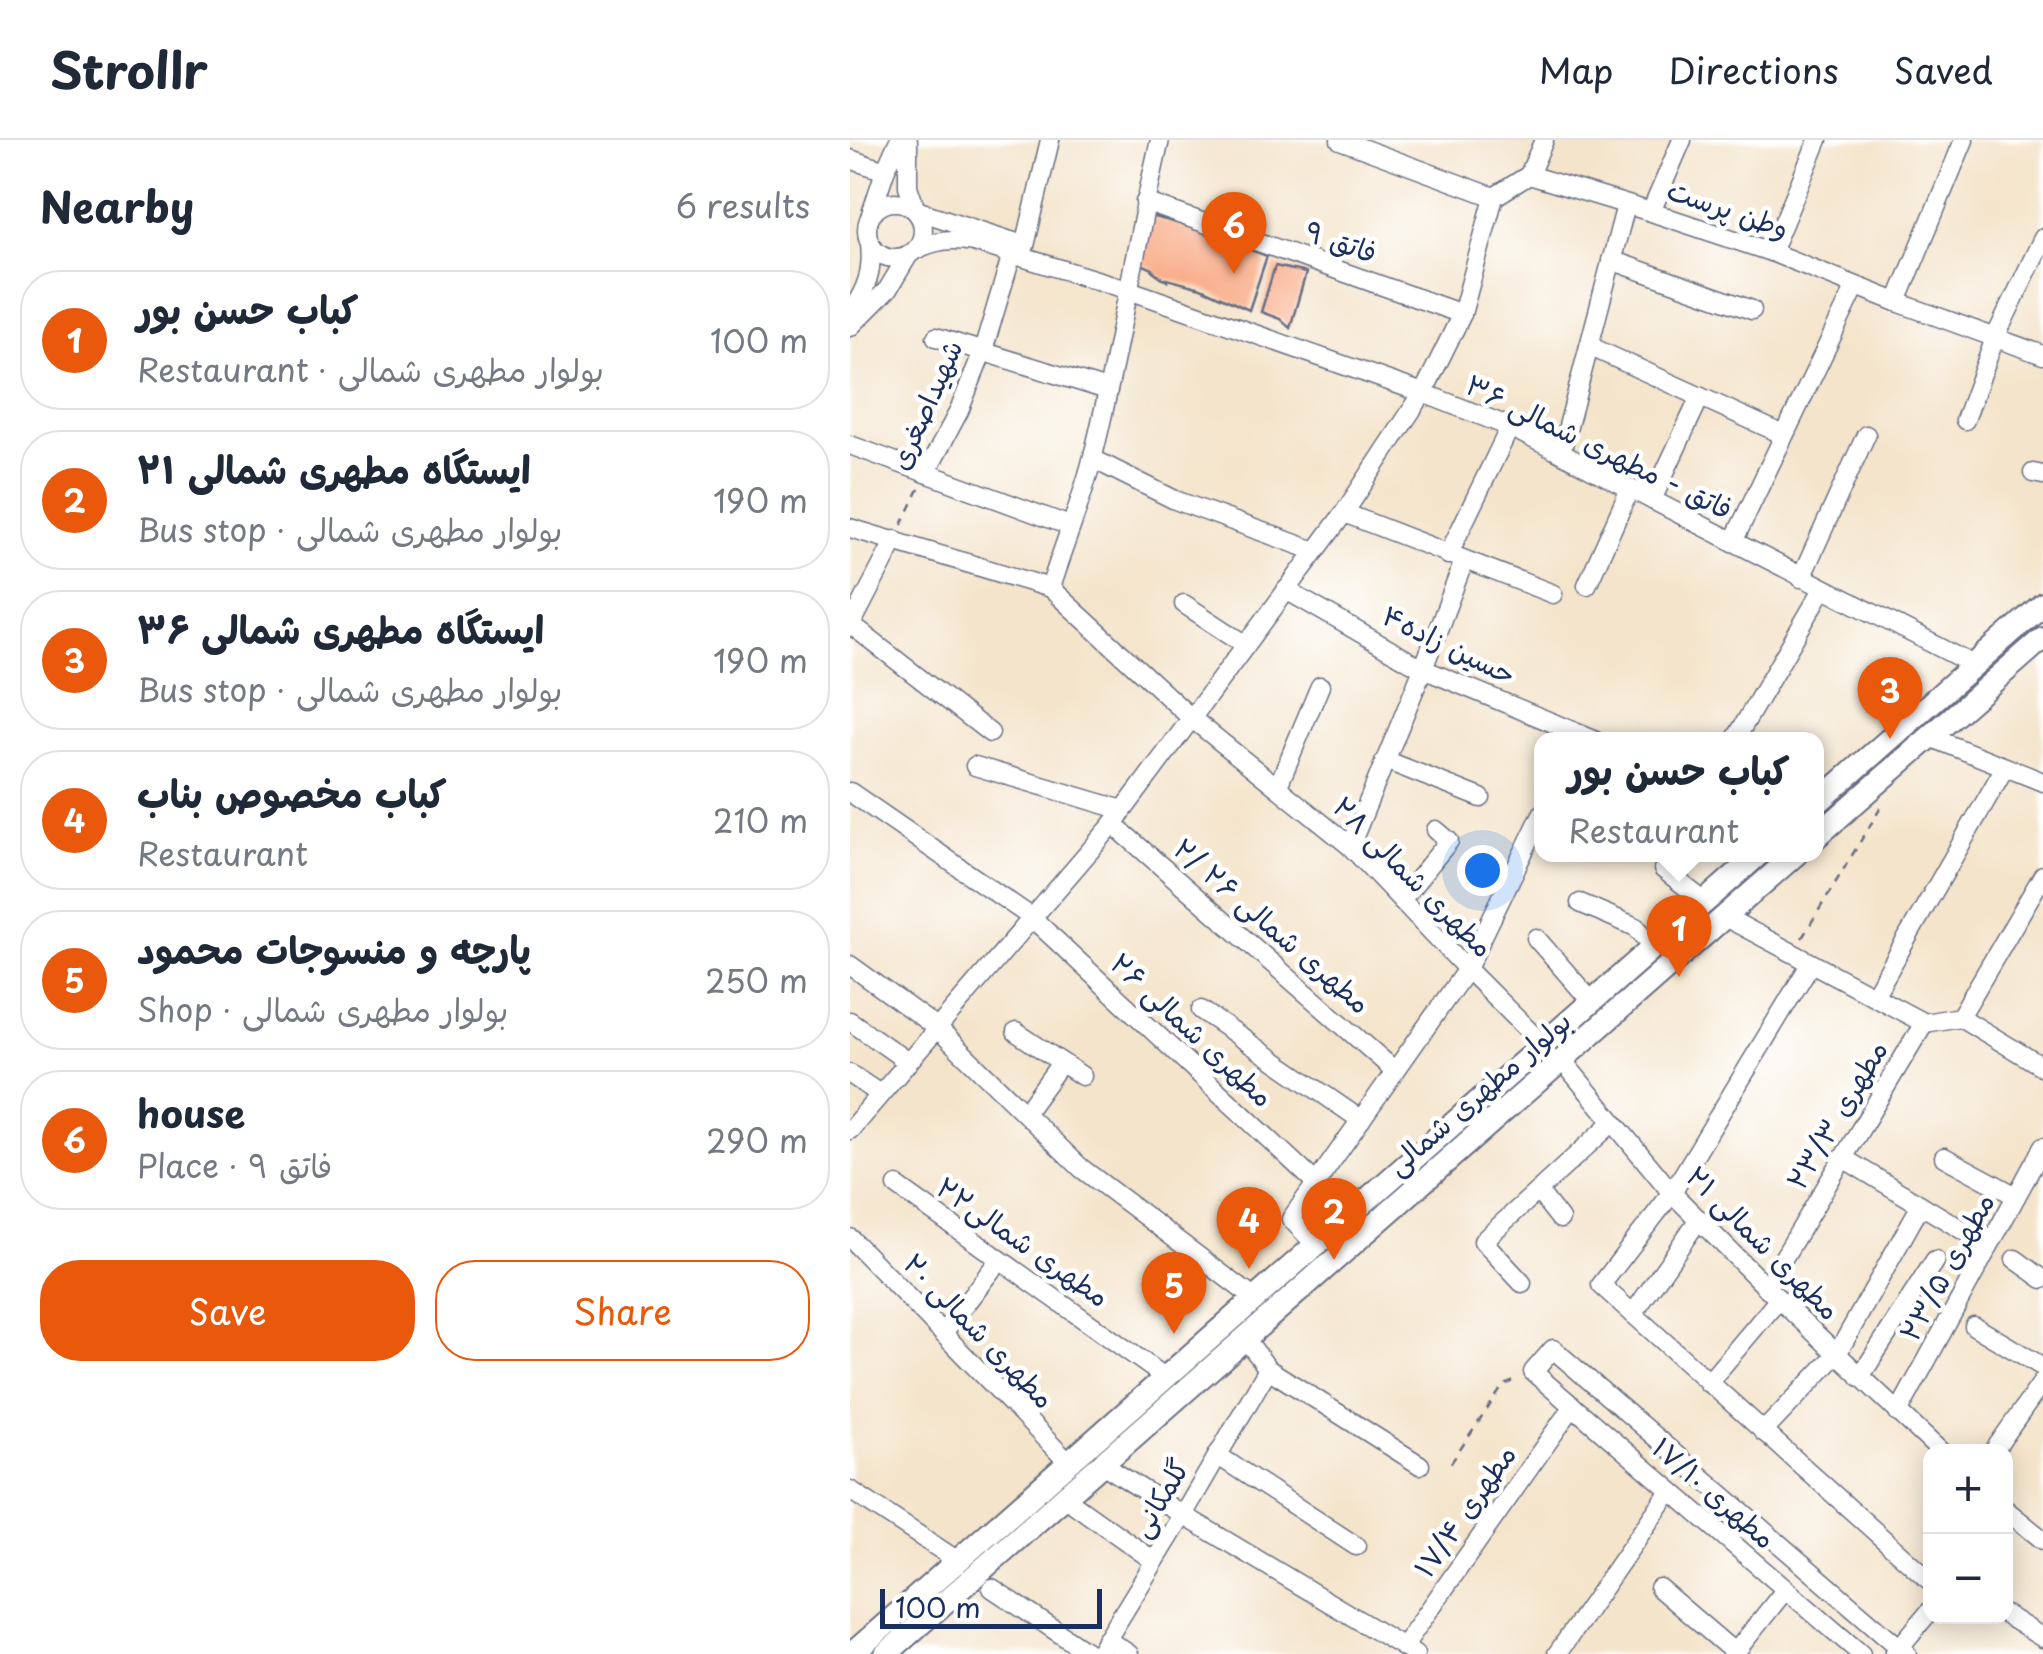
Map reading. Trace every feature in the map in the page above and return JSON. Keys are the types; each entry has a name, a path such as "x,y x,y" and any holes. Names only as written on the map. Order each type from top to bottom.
{"main road":[{"path":"1824,797 2043,604"},
{"path":"1824,829 2040,643"},
{"path":"1837,786 1854,804"},
{"name":"بولوار مطهری شمالی","path":"888,1653 958,1561 1750,862"},
{"name":"بولوار مطهری شمالی","path":"852,1654 924,1605 1064,1497 1787,862"}],"street":[{"path":"850,312 871,272 867,229 885,170 899,140"},
{"path":"850,327 888,289 920,244 924,230 908,186 908,140"},
{"name":"شهیداصغری","path":"926,473 959,411 982,351 1018,250 1050,140"},
{"path":"850,528 1050,588 1092,460 1160,140"},
{"path":"1340,140 1494,198"},
{"path":"1395,161 1400,140"},
{"path":"850,1130 1118,817 1344,513 1423,393 1462,314 1494,198 1529,176 1544,140"},
{"path":"1651,212 1682,140"},
{"path":"1771,252 1818,140"},
{"path":"1897,302 1964,140"},
{"path":"850,159 885,170"},
{"name":"وطن پرست","path":"1529,176 1771,252 2043,355"},
{"path":"871,215 888,202 903,202 1018,250"},
{"name":"فاتق ۹","path":"1145,202 1462,314"},
{"path":"1561,454 1626,206"},
{"path":"870,243 887,257 902,257 955,238 1018,250"},
{"path":"1965,420 1995,338 2043,238"},
{"name":"فاتق - مطهری شمالی ۳۶","path":"1018,250 1510,427 1974,665"},
{"path":"1612,260 1752,310"},
{"path":"1732,542 1856,286"},
{"path":"936,337 1108,390"},
{"path":"1589,346 1784,435"},
{"path":"1652,500 1700,397"},
{"path":"1350,846 1423,669 1456,558 1510,427"},
{"path":"1801,578 1866,436"},
{"path":"850,445 1070,526"},
{"path":"1092,460 1175,500 1314,551"},
{"path":"1587,585 1630,489"},
{"path":"1344,513 1553,594"},
{"path":"895,540 850,625 990,733"},
{"name":"مطهری شمالی ۲۸","path":"1050,588 1190,717 1350,846 1466,969 1544,1044"},
{"path":"1741,732 1823,589"},
{"name":"حسین زاده۴","path":"1286,590 1423,669 1570,732"},
{"path":"1184,604 1245,644"},
{"path":"1278,786 1320,686"},
{"path":"1930,737 2043,782"},
{"path":"1385,760 1481,798"},
{"path":"975,766 1118,817"},
{"path":"1874,996 2004,766"},
{"name":"مطهری شمالی ۲۶","path":"850,792 1030,917 1316,1183"},
{"name":"مطهری شمالی ۲۶ /۲","path":"1118,817 1395,1070"},
{"path":"1402,900 1448,840 1436,830"},
{"path":"1316,1246 1291,1219 1466,969 1534,830"},
{"path":"1667,862 1705,902"},
{"path":"1960,1017 2043,875"},
{"path":"1580,902 1636,927 1654,947"},
{"path":"1725,917 1924,1023 1960,1017 2043,1066"},
{"path":"1536,938 1592,1002"},
{"path":"1810,963 1672,1193 1601,1285 1923,1574"},
{"path":"850,965 937,1028 1080,1168 1255,1299"},
{"path":"1201,1010 1361,1120"},
{"path":"850,1021 908,1062"},
{"name":"مطهری ۲۳/۳","path":"1708,1383 1772,1293 1843,1158 1924,1023"},
{"path":"1016,1032 1082,1076"},
{"name":"مطهری شمالی ۲۱","path":"1562,1060 1672,1193 1931,1444"},
{"path":"1025,1113 1060,1063"},
{"path":"850,1074 880,1094"},
{"path":"1522,1283 1482,1241 1614,1122"},
{"name":"مطهری ۲۳/۵","path":"1898,1413 2043,1147"},
{"path":"1944,1156 2016,1196"},
{"path":"1843,1158 1989,1246"},
{"name":"مطهری شمالی۲۲","path":"897,1186 1166,1378"},
{"path":"1538,1191 1560,1219"},
{"path":"1763,1432 1837,1354 1921,1205"},
{"path":"1633,1314 1698,1220"},
{"name":"مطهری شمالی ۲۰","path":"851,1240 1069,1463"},
{"path":"2015,1259 2043,1278"},
{"path":"943,1333 999,1260"},
{"path":"1860,1377 1935,1260"},
{"path":"1974,1326 2043,1367"},
{"path":"1245,1338 1268,1369 1420,1464"},
{"path":"1533,1372 1553,1349 1900,1652 1923,1620"},
{"name":"گلمکانی","path":"1102,1647 1268,1369"},
{"name":"مطهری ۱۷/۱۰","path":"1533,1372 1861,1654"},
{"path":"1999,1444 2043,1381"},
{"name":"مطهری ۱۷/۴","path":"1409,1650 1572,1406"},
{"path":"1217,1455 1356,1546"},
{"path":"1102,1464 1409,1650"},
{"path":"850,1490 958,1561"},
{"path":"1557,1654 1670,1490"},
{"path":"1064,1497 1154,1561"},
{"path":"2013,1515 2042,1538"},
{"path":"992,1588 1090,1654"},
{"path":"1659,1588 1734,1653 1785,1590"},
{"path":"2013,1619 2043,1638"},
{"path":"1102,1647 1130,1654"}],"path":[{"name":"شهیداصغری","path":"895,540 926,473"},
{"path":"1793,953 1889,795"},
{"path":"1451,1463 1503,1386 1533,1372"}],"building":[{"path":"1150,216 1267,256 1249,310 1201,288 1167,281 1139,263"},
{"path":"1275,266 1306,273 1290,328 1280,319 1261,312"}],"place":[{"name":"house","path":"1234,274"},
{"name":"ایستگاه مطهری شمالی ۳۶","path":"1890,739"},
{"name":"كباب حسن بور","path":"1679,977"},
{"name":"ایستگاه مطهری شمالی ۲۱","path":"1334,1260"},
{"name":"كباب مخصوص بناب","path":"1249,1269"},
{"name":"پارچه و منسوجات محمود","path":"1174,1334"}]}
